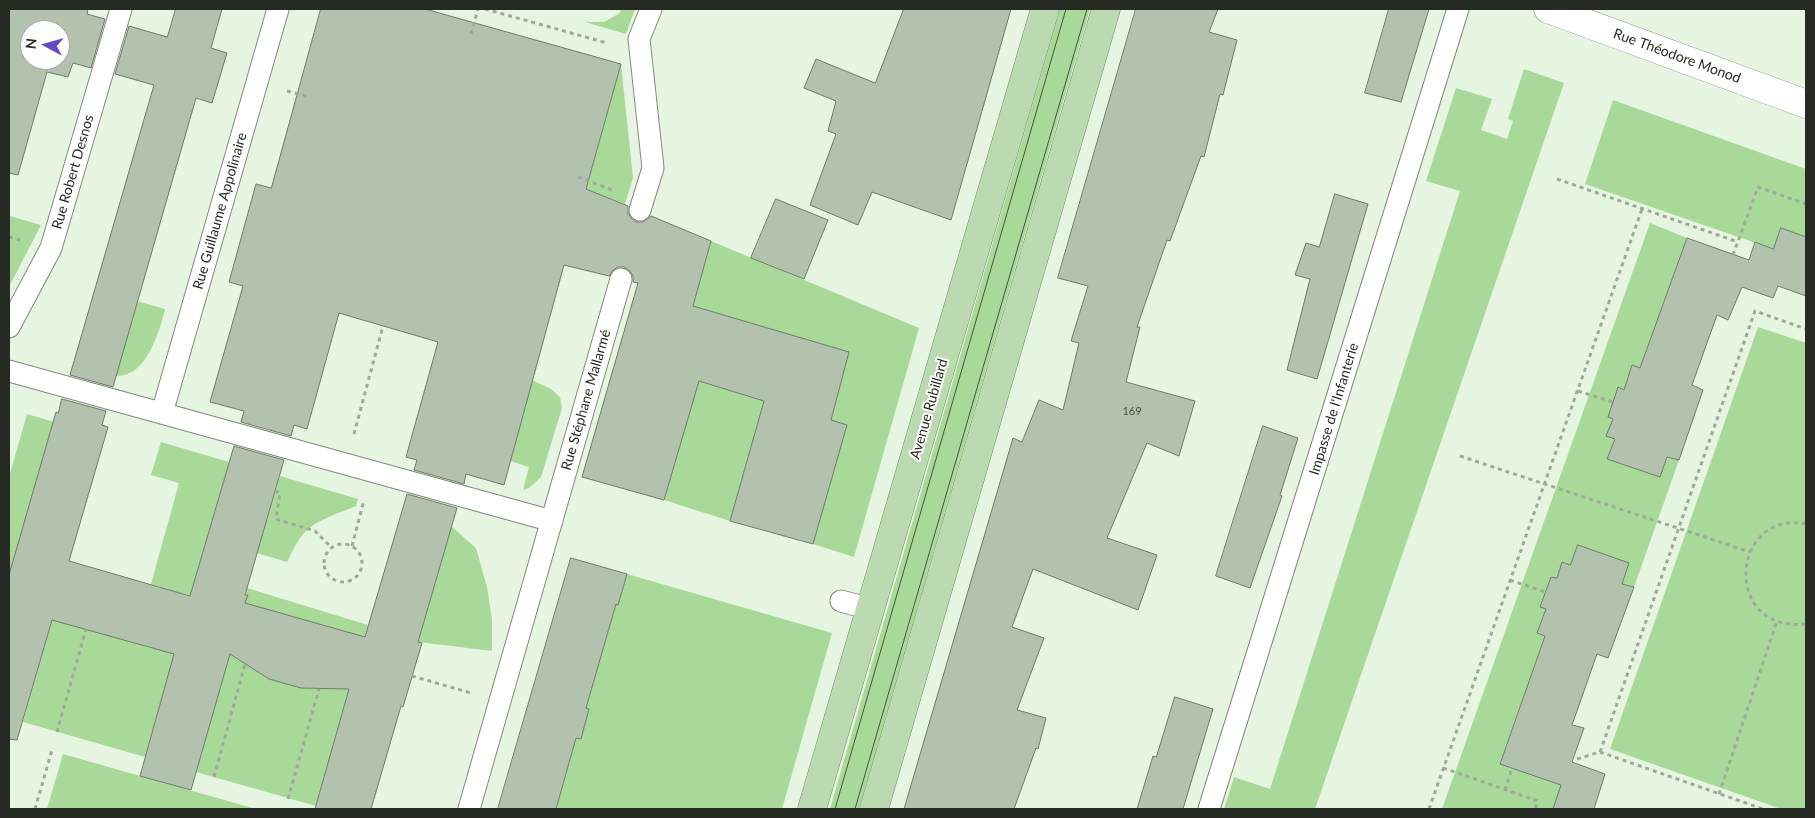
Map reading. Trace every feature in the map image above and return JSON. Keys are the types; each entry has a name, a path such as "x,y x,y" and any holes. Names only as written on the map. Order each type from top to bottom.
{"main road":[{"name":"Avenue Rubillard","path":"812,809 1045,9"},
{"path":"874,809 1106,9"}],"street":[{"name":"Rue Théodore Monod","path":"1548,9 1806,104"}],"lane":[{"name":"Rue Robert Desnos","path":"9,327 51,248 120,9"},
{"name":"Rue Guillaume Appolinaire","path":"162,413 278,9"},
{"path":"641,206 652,168 640,39 651,9"},
{"name":"Impasse de l'Infanterie","path":"1209,809 1458,9"},
{"name":"Rue Stéphane Mallarmé","path":"469,809 621,279"},
{"path":"9,371 552,521"},
{"path":"841,601 871,609"}],"path":[{"path":"471,34 478,9"},
{"path":"485,9 641,53"},
{"path":"578,176 641,206"},
{"path":"1557,179 1738,242"},
{"path":"1733,255 1758,187 1806,204"},
{"path":"1428,809 1642,209"},
{"path":"1600,752 1755,311 1806,329"},
{"path":"346,464 383,326"},
{"path":"1578,391 1613,402"},
{"path":"1460,456 1750,552"},
{"path":"352,546 372,471"},
{"path":"275,491 280,493 276,519 315,531 332,548"},
{"path":"1806,524 1799,522 1784,524 1770,530 1758,539 1750,552 1745,568 1746,584 1752,600 1763,613 1777,621 1794,625 1806,624"},
{"path":"344,544 352,546 360,553 362,565 357,576 346,581 335,580 326,570 325,558 332,548 344,544"},
{"path":"1510,580 1545,592"},
{"path":"1719,794 1777,621"},
{"path":"57,732 86,629"},
{"path":"214,777 246,664"},
{"path":"288,799 319,689"},
{"path":"35,809 52,750"},
{"path":"1577,760 1600,752 1763,809"},
{"path":"1443,768 1538,802 1535,809"},
{"path":"1505,790 1512,768"}],"green space":[{"path":"621,9 635,9 626,34 585,22 604,22 620,13"},
{"path":"1060,9 1090,9 859,809 830,809"},
{"path":"621,64 633,178 625,204 576,185 591,172"},
{"path":"1524,69 1564,83 1315,809 1224,809 1234,777 1270,789 1460,191 1426,181 1456,88 1492,99 1481,130 1507,139 1513,121 1508,119"},
{"path":"1613,100 1806,169 1806,237 1781,228 1773,249 1585,184"},
{"path":"10,216 41,225 9,287 9,219"},
{"path":"1650,223 1687,238 1640,368 1632,365 1624,390 1618,387 1608,417 1613,419 1607,436 1615,439 1607,459 1660,477 1667,457 1679,460 1634,587 1622,584 1629,563 1578,545 1570,565 1562,562 1557,578 1551,577 1540,606 1546,609 1537,633 1545,636 1500,763 1561,785 1555,804 1570,809 1442,809"},
{"path":"711,241 919,328 854,557 813,544 847,425 831,420 849,352 693,306"},
{"path":"137,301 165,309 155,341 143,362 126,375 115,376"},
{"path":"1758,327 1806,343 1806,809 1781,809 1610,749"},
{"path":"532,380 551,389 560,397 562,408 541,477 529,488 523,490 529,467 510,461"},
{"path":"699,381 764,401 730,521 664,500"},
{"path":"27,414 54,422 9,576 9,477"},
{"path":"161,442 229,462 190,596 151,584 179,483 151,475"},
{"path":"280,476 358,499 356,506 323,520 306,531 297,542 287,562 257,553"},
{"path":"451,526 476,548 487,587 492,620 492,651 418,642"},
{"path":"627,574 832,633 782,809 556,809 576,738 581,738 589,710 586,708 616,604 618,604"},
{"path":"247,588 368,625 362,646 345,631 265,609 243,612"},
{"path":"57,602 73,625 154,649 179,637 145,757 23,722"},
{"path":"230,654 269,679 301,688 349,689 316,806 196,772"},
{"path":"63,754 256,809 47,809"}],"building":[{"path":"9,9 88,9 87,14 105,19 91,68 73,63 68,77 47,72 18,175 9,173"},
{"path":"176,9 222,9 211,48 227,53 212,103 196,98 113,387 70,375 154,85 115,74 129,26 167,37"},
{"path":"321,9 425,9 621,64 586,189 628,206 628,213 636,222 643,222 651,216 711,241 693,306 849,352 831,420 847,425 813,544 730,521 764,401 699,381 664,500 582,477 638,283 633,282 633,276 630,271 624,267 618,267 613,270 609,276 564,265 504,485 466,474 464,484 414,470 417,460 406,457 438,342 339,313 307,429 294,425 291,436 241,422 244,411 210,402 243,286 229,282 256,184 271,188"},
{"path":"904,9 1011,9 951,220 872,192 858,225 810,205 836,134 828,131 836,101 804,88 816,59 875,83"},
{"path":"1136,9 1218,9 1209,32 1237,40 1223,95 1220,94 1204,157 1201,156 1170,241 1167,240 1137,327 1140,327 1126,382 1195,401 1179,456 1147,443 1107,538 1157,555 1138,610 1033,569 1012,627 1044,638 1017,710 1046,718 1038,749 1036,748 1014,809 904,809 1013,438 1022,442 1039,400 1063,410 1079,343 1071,341 1088,286 1058,278"},
{"path":"1389,9 1429,9 1401,102 1365,93"},
{"path":"1335,194 1368,204 1317,379 1287,370 1310,279 1295,275 1306,243 1319,247"},
{"path":"776,199 828,220 804,279 751,258"},
{"path":"1781,228 1806,237 1806,296 1778,286 1773,298 1742,287 1728,320 1717,315 1692,385 1703,390 1679,460 1667,457 1660,477 1607,459 1615,439 1606,436 1613,419 1608,417 1618,387 1624,390 1632,365 1640,368 1687,238 1749,260 1755,242 1773,249"},
{"path":"62,399 106,411 102,425 108,427 69,561 190,596 234,446 284,460 245,595 248,595 245,603 365,637 407,494 457,508 418,642 422,643 403,707 401,706 371,809 315,809 349,689 301,688 269,679 230,654 191,790 140,776 174,654 52,620 17,740 9,739 9,575 56,412 58,413"},
{"path":"1263,426 1298,438 1280,495 1282,496 1250,588 1216,576"},
{"path":"1578,545 1629,563 1622,584 1634,587 1608,658 1597,654 1572,725 1584,728 1572,762 1605,774 1594,809 1553,809 1561,785 1500,764 1545,636 1537,633 1546,609 1540,607 1551,577 1557,578 1562,562 1570,565"},
{"path":"571,558 627,574 618,605 616,604 586,708 589,709 581,739 576,738 556,809 498,809"},
{"path":"1175,697 1213,709 1183,809 1137,809 1153,756 1156,757"}],"tram line":[{"path":"835,809 1066,9"},
{"path":"855,809 1087,9"}]}
